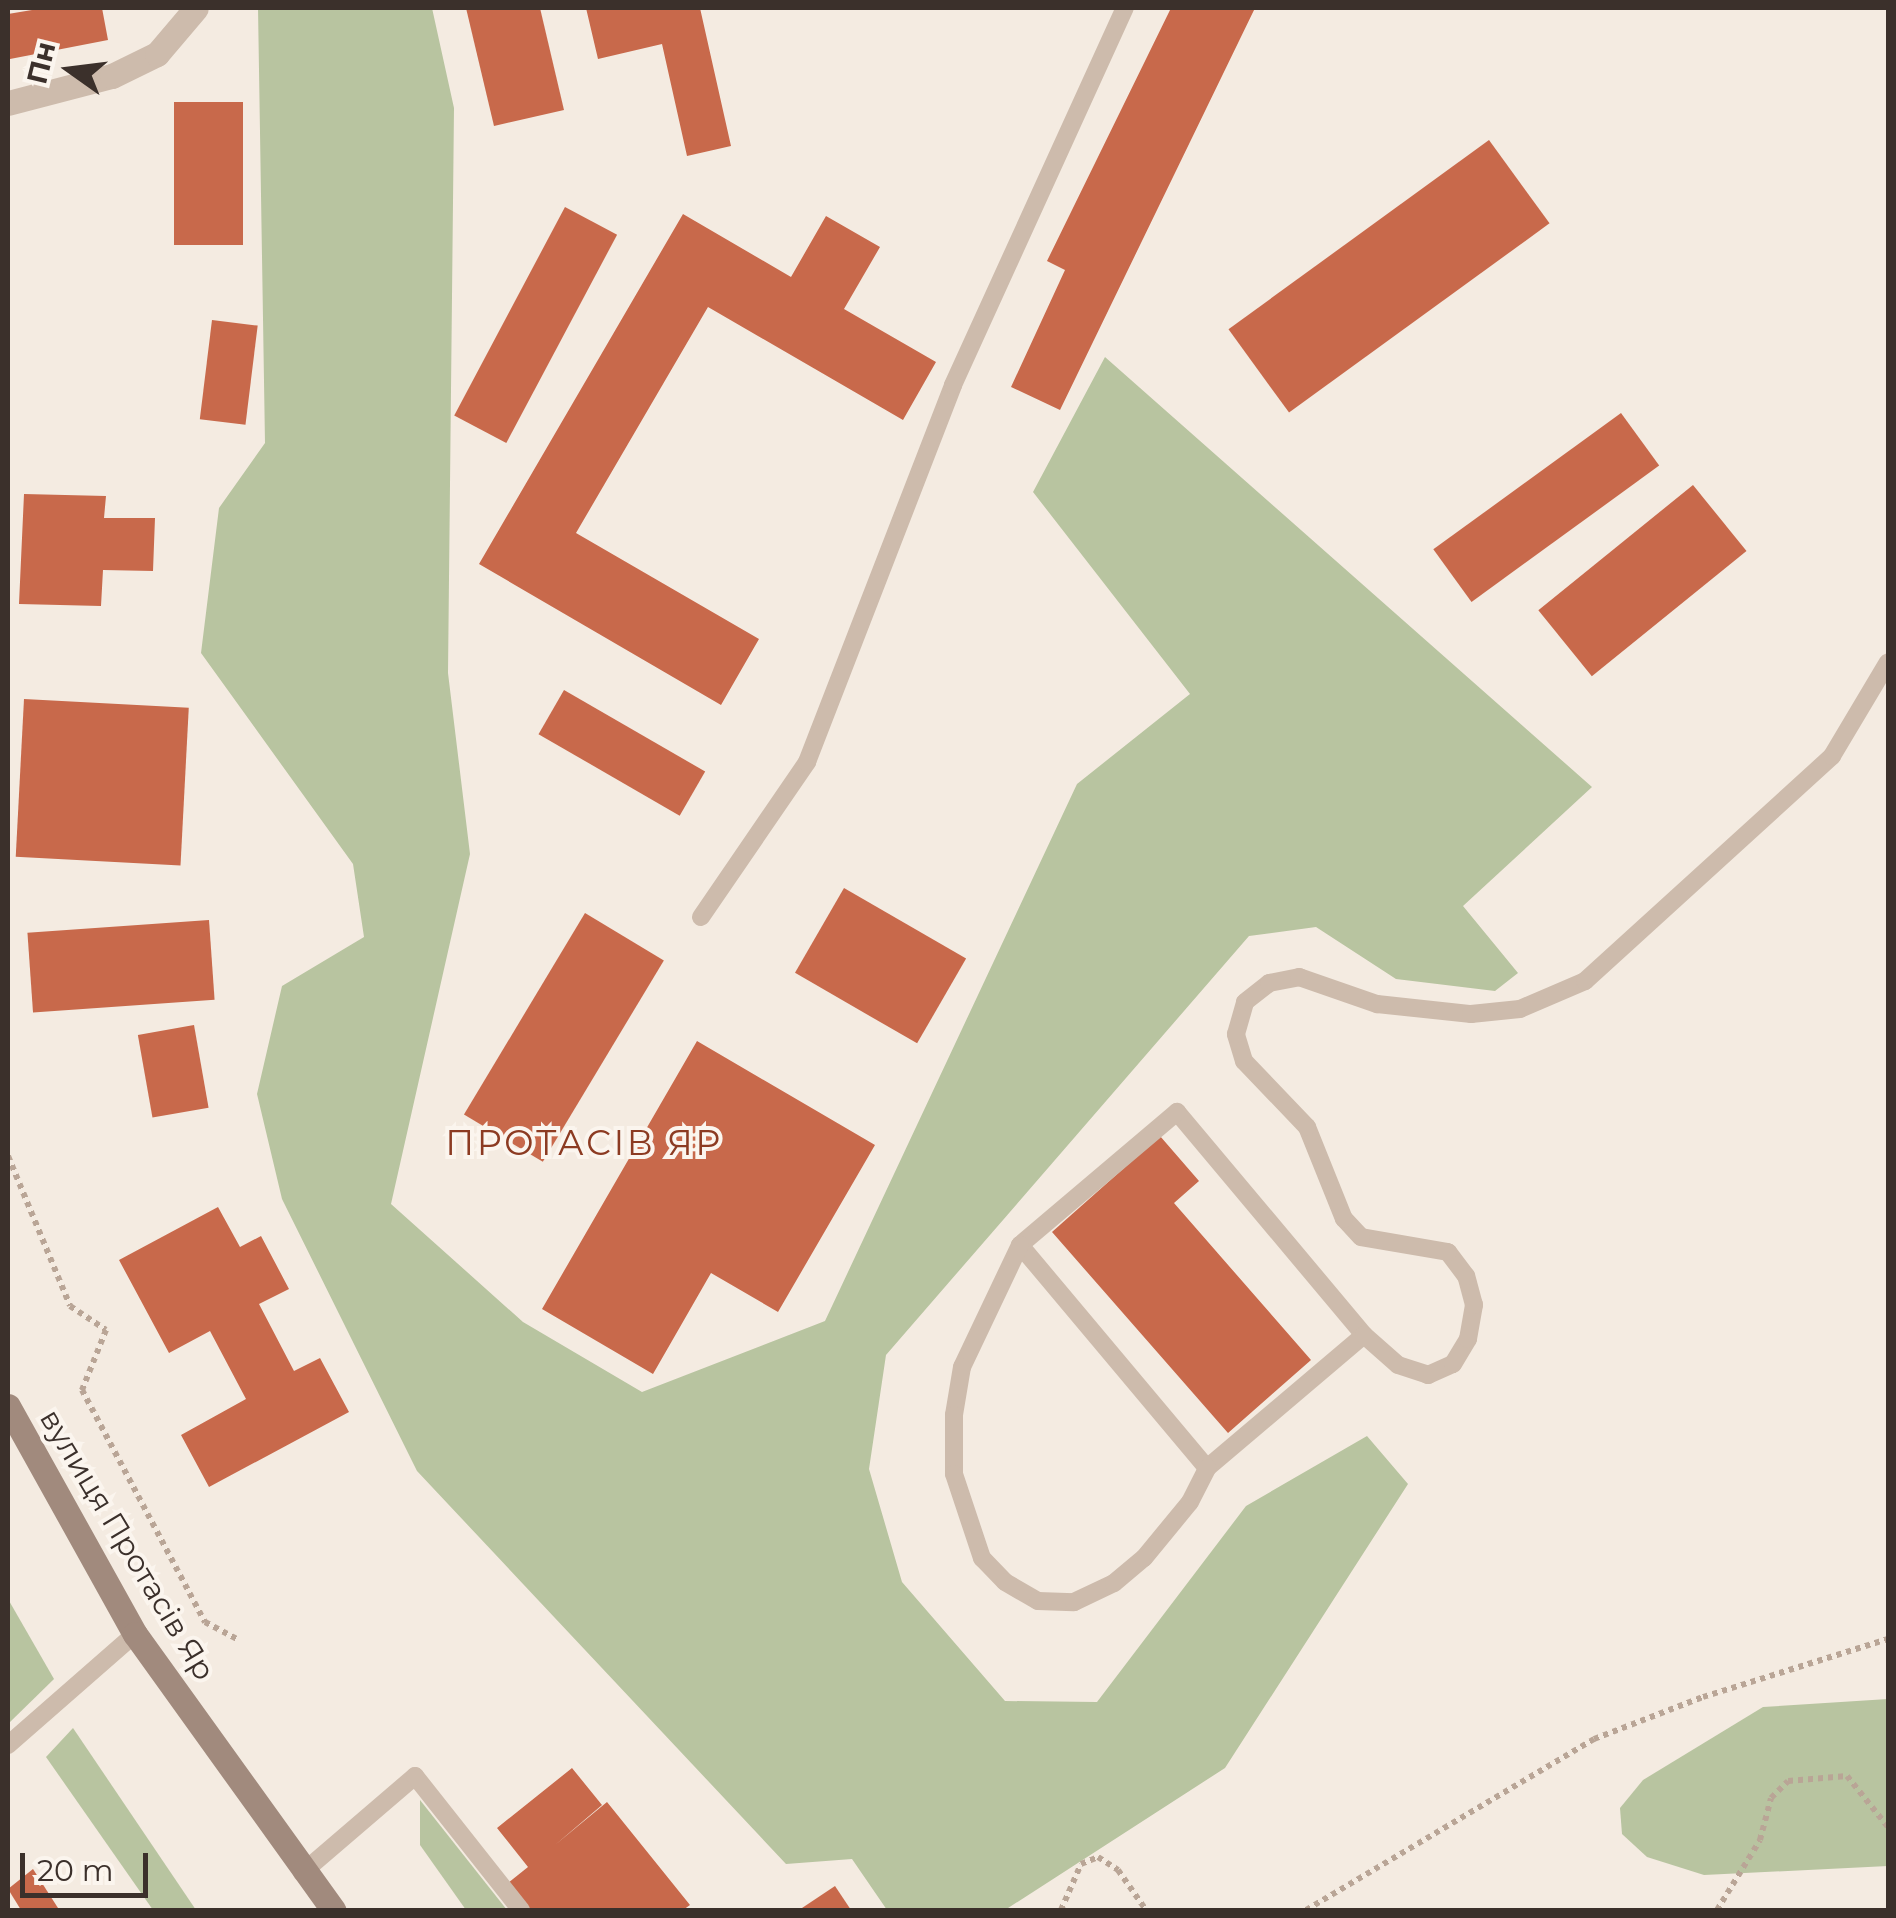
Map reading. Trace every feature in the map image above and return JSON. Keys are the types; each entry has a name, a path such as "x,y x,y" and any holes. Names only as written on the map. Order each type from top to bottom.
{"main road":[{"name":"вулиця Протасів Яр","path":"8,1406 135,1634 302,1873 333,1910"}],"street":[{"path":"8,104 112,76 157,54 196,8"}],"lane":[{"path":"701,917 808,762 954,385 1125,8"},
{"path":"1364,1335 1207,1468 1190,1502 1144,1558 1114,1583 1074,1602 1038,1600 982,1558 954,1474 954,1415 962,1367 1020,1244 1177,1112 1364,1335 1413,1370 1428,1375 1453,1364 1468,1339 1474,1305 1466,1276 1448,1252 1360,1237 1344,1219 1307,1127 1244,1061 1236,1034 1244,1002 1269,983 1299,977 1377,1004 1471,1014 1520,1009 1585,981 1832,756 1888,662"},
{"path":"1020,1244 1207,1468"},
{"path":"8,1744 135,1634"},
{"path":"302,1873 415,1776 520,1910"}],"path":[{"path":"8,1156 70,1306 106,1330 82,1390 205,1622 239,1640"},
{"path":"1306,1910 1594,1739 1703,1697 1888,1639"},
{"path":"1717,1910 1760,1840 1772,1798 1788,1782 1846,1776 1888,1827"},
{"path":"1060,1910 1081,1864 1098,1857 1118,1870 1146,1910"}],"green space":[{"path":"258,8 432,8 454,108 448,673 470,854 391,1204 523,1322 642,1392 825,1321 1077,784 1190,694 1033,492 1105,357 1592,787 1463,906 1518,973 1495,991 1396,979 1316,927 1249,936 886,1355 869,1469 902,1582 1005,1701 1097,1702 1246,1506 1367,1436 1408,1484 1225,1768 1005,1910 887,1910 852,1859 786,1864 417,1471 282,1199 257,1094 282,986 364,937 353,864 201,653 219,508 265,443"},
{"path":"8,1599 54,1679 8,1724"},
{"path":"1888,1699 1888,1866 1704,1875 1647,1857 1622,1834 1620,1808 1643,1780 1763,1707"},
{"path":"73,1728 196,1910 153,1910 46,1757"},
{"path":"420,1800 507,1910 466,1910 420,1845"}],"building":[{"path":"44,8 102,8 108,40 10,59 8,14"},
{"path":"466,8 540,8 564,110 494,126"},
{"path":"586,8 700,8 731,146 687,156 662,44 598,59"},
{"path":"1171,8 1255,8 1060,410 1011,387 1065,270 1047,261"},
{"path":"174,102 243,102 243,245 174,245"},
{"path":"1489,140 1550,223 1289,413 1228,329"},
{"path":"565,207 617,235 506,443 454,415"},
{"path":"683,214 791,277 826,216 880,247 844,309 936,362 903,420 708,307 576,533 759,639 721,705 479,564"},
{"path":"212,320 258,326 245,425 200,419"},
{"path":"1621,413 1659,466 1472,602 1433,549"},
{"path":"1693,485 1746,551 1592,676 1538,610"},
{"path":"24,494 106,496 104,518 155,518 153,571 103,570 101,606 19,604"},
{"path":"564,690 705,772 680,816 538,734"},
{"path":"24,699 189,708 181,865 16,857"},
{"path":"844,888 966,958 917,1043 795,973"},
{"path":"585,913 664,960 543,1162 464,1114"},
{"path":"209,920 215,1000 33,1013 27,933"},
{"path":"194,1025 209,1108 152,1118 138,1035"},
{"path":"697,1041 875,1145 778,1312 711,1273 653,1374 542,1309"},
{"path":"1160,1136 1199,1181 1174,1203 1311,1360 1228,1433 1052,1232"},
{"path":"218,1207 240,1247 261,1236 289,1289 259,1304 294,1371 320,1358 349,1412 209,1487 181,1435 246,1399 210,1331 169,1353 119,1260"},
{"path":"572,1768 602,1805 555,1845 607,1802 690,1905 683,1910 531,1910 508,1883 528,1867 497,1828"},
{"path":"33,1869 58,1908 21,1910 8,1889"},
{"path":"835,1886 851,1910 799,1910"}],"district":[{"name":"ПРОТАСІВ ЯР","path":"584,1143"}]}
